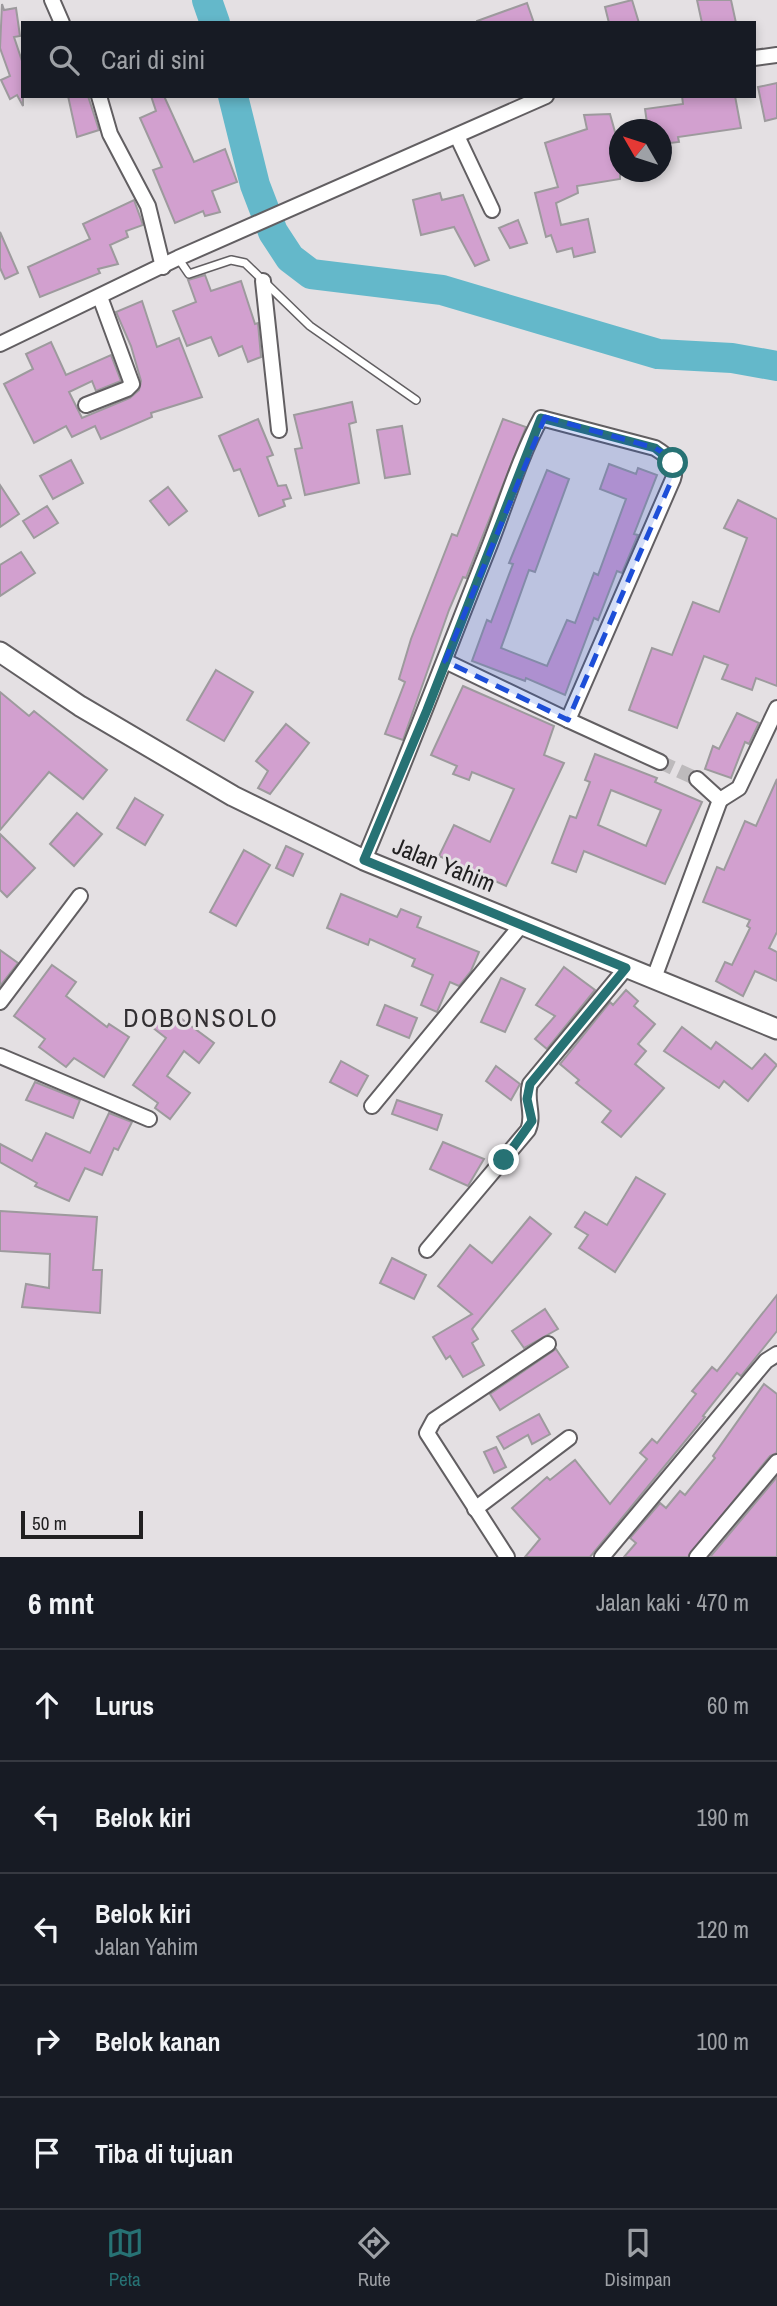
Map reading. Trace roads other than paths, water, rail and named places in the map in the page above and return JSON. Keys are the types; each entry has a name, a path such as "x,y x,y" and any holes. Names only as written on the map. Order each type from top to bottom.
{"street":[{"path":"52,0 61,21"},
{"path":"756,58 777,55"},
{"path":"100,98 110,134 148,206 163,267"},
{"path":"0,344 178,258 542,98"},
{"path":"457,136 492,209"},
{"path":"263,281 279,430"},
{"path":"86,405 127,389 132,384 100,297"},
{"path":"364,860 541,418 655,448 667,455 675,472 568,720"},
{"name":"Jalan Yahim","path":"0,652 181,768 364,860 777,1029"},
{"path":"445,661 660,762"},
{"path":"654,978 720,800 739,788 777,708"},
{"path":"697,779 708,785 720,800"},
{"path":"0,1002 80,897"},
{"path":"372,1106 523,923"},
{"path":"428,1250 528,1130 532,1121 527,1099 530,1084 626,968"},
{"path":"0,1056 149,1119"},
{"path":"507,1557 427,1433 434,1420 548,1344"},
{"path":"602,1557 776,1354"},
{"path":"475,1509 569,1438"},
{"path":"697,1557 777,1462"}],"lane":[{"path":"178,258 189,274 238,259 310,326 416,400"}],"waterway":[{"path":"207,0 214,21"},
{"path":"233,98 255,185 273,232 290,258 311,274 442,290 658,354 732,358 777,366"}],"tunnel":[{"path":"660,762 697,779"}],"district":[{"name":"DOBONSOLO","path":"201,1018"}]}
